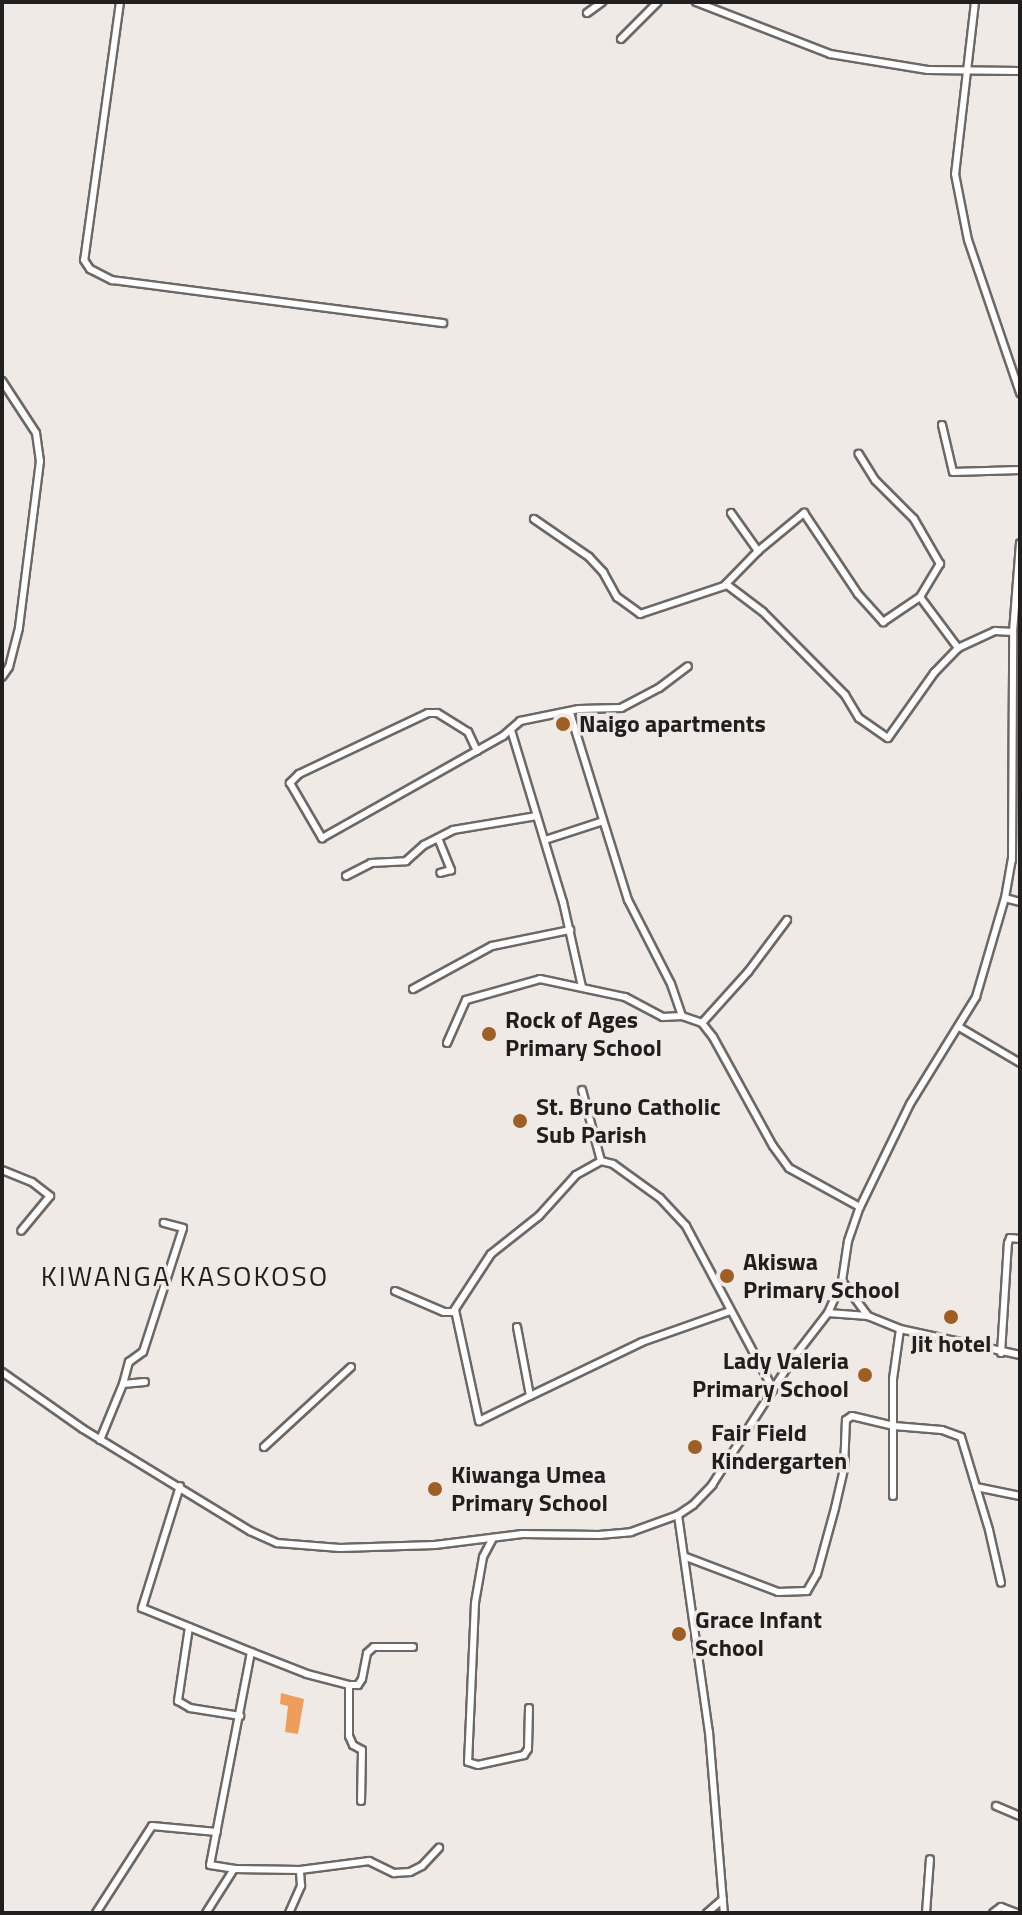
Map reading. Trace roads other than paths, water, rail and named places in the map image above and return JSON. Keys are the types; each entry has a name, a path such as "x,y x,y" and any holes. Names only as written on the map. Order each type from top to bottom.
{"street":[{"path":"120,2 84,260 90,269 112,280 443,323"},
{"path":"587,13 602,2"},
{"path":"621,39 658,2"},
{"path":"696,2 830,54 928,70 1020,71"},
{"path":"975,2 957,185 968,240 1020,393"},
{"path":"2,381 36,433 40,461 19,628 9,667 2,677"},
{"path":"942,425 953,472 1020,470"},
{"path":"534,519 589,557 603,572 617,597 640,614 726,584 758,551 804,513 858,594 881,621 920,597 937,573 938,555 904,506 875,480 859,454"},
{"path":"731,513 758,551"},
{"path":"2,1372 100,1440 250,1531 277,1543 304,1547 435,1545 493,1538 631,1532 678,1515 693,1505 712,1485 814,1327 828,1313 842,1281 848,1241 860,1207 910,1104 959,1027 983,981 1012,860 1016,658 1013,632 1020,543"},
{"path":"726,584 763,612 845,695 859,718 888,738 934,673 958,648 995,631 1013,632"},
{"path":"920,597 958,648"},
{"path":"477,751 468,732 437,713 428,713 299,774 290,783 322,838 477,751 520,721 581,709 621,708 659,688 688,666"},
{"path":"570,713 628,900 671,984 682,1016"},
{"path":"511,730 570,930 582,987"},
{"path":"346,876 371,863 406,861 438,838 462,827 537,816"},
{"path":"545,840 603,821"},
{"path":"438,838 451,870 440,873"},
{"path":"1005,898 1020,902"},
{"path":"702,1023 748,972 787,920"},
{"path":"413,989 492,946 570,930"},
{"path":"447,1043 466,1000 540,979 625,997 663,1017 682,1016 702,1023 742,1085 773,1146 789,1168 860,1207"},
{"path":"959,1027 1020,1063"},
{"path":"582,1090 601,1161 631,1176 675,1213 773,1389"},
{"path":"601,1161 576,1175 539,1216 491,1254 455,1310 479,1421 642,1342 730,1311"},
{"path":"2,1170 32,1182 50,1196 21,1231"},
{"path":"100,1440 129,1362 143,1352 183,1228 164,1223"},
{"path":"1001,1353 1008,1243 1010,1238 1020,1239"},
{"path":"842,1281 868,1316"},
{"path":"395,1291 444,1312 455,1310"},
{"path":"828,1313 868,1316 900,1329 1020,1355"},
{"path":"517,1327 530,1396"},
{"path":"893,1496 893,1379 900,1329"},
{"path":"264,1447 351,1367"},
{"path":"123,1384 145,1382"},
{"path":"686,1557 778,1592 791,1594 807,1591 817,1574 842,1480 846,1420 852,1416 894,1426 942,1430 961,1437 1001,1583"},
{"path":"180,1486 142,1608 307,1674 349,1685 358,1685 362,1679 367,1653 374,1647 413,1647"},
{"path":"976,1487 1020,1496"},
{"path":"678,1515 712,1761 724,1913"},
{"path":"493,1538 483,1557 475,1603 468,1762 478,1765 524,1755 528,1749 529,1708"},
{"path":"189,1627 178,1701 190,1708 240,1716"},
{"path":"251,1652 210,1865 234,1869 300,1870 369,1861 394,1873 410,1872 422,1866 439,1848"},
{"path":"349,1685 349,1736 353,1745 362,1750 361,1801"},
{"path":"996,1806 1020,1816"},
{"path":"96,1913 152,1826 217,1832"},
{"path":"926,1913 930,1859"},
{"path":"206,1913 234,1869"},
{"path":"289,1913 301,1886 300,1870"},
{"path":"707,1913 723,1899"},
{"path":"993,1913 1001,1907 1017,1913"}],"place":[{"name":"Naigo apartments","path":"563,724"},
{"name":"Rock of Ages Primary School","path":"489,1034"},
{"name":"St. Bruno Catholic Sub Parish","path":"520,1121"},
{"name":"Akiswa Primary School","path":"727,1276"},
{"name":"Jit hotel","path":"951,1317"},
{"name":"Lady Valeria Primary School","path":"865,1375"},
{"name":"Fair Field Kindergarten","path":"695,1447"},
{"name":"Kiwanga Umea Primary School","path":"435,1489"},
{"name":"Grace Infant School","path":"679,1634"}],"district":[{"name":"KIWANGA KASOKOSO","path":"185,1276"}]}
